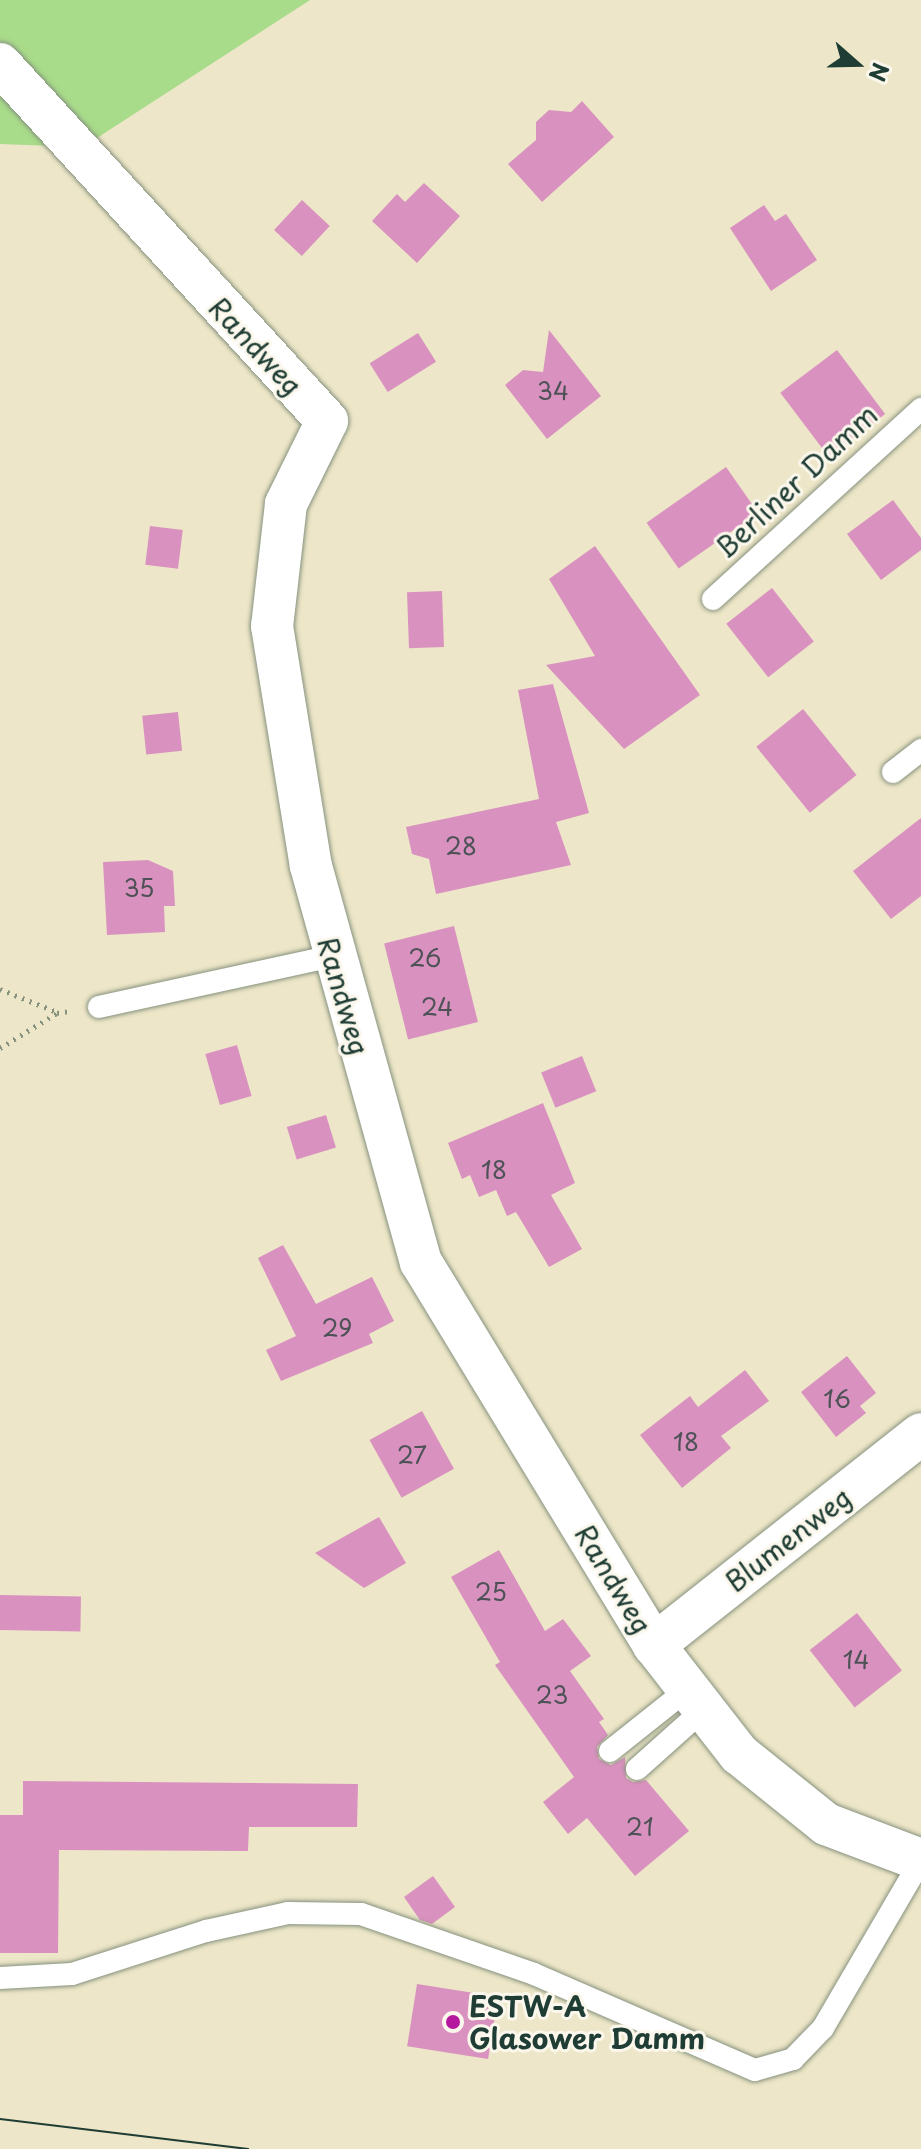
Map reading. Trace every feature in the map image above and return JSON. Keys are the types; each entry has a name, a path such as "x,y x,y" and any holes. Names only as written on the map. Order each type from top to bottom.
{"street":[{"name":"Randweg","path":"0,64 327,421 286,504 272,626 311,866 332,956 421,1262 654,1645 739,1754 826,1824 921,1860"},
{"name":"Blumenweg","path":"654,1645 921,1434"}],"lane":[{"name":"Berliner Damm","path":"713,599 921,409"},
{"path":"893,772 921,750"},
{"path":"99,1007 332,956"},
{"path":"610,1751 696,1699"},
{"path":"637,1769 696,1699"},
{"path":"0,1978 72,1974 206,1931 288,1913 361,1914 534,1974 755,2070 793,2059 823,2028 921,1860"}],"path":[{"path":"0,989 57,1013"},
{"path":"0,1048 57,1013 99,1007"}],"green space":[{"path":"0,0 310,0 83,147 0,144"}],"building":[{"path":"582,101 614,137 542,202 508,164 536,140 536,122 549,110 571,112"},
{"path":"424,183 460,216 417,263 372,221 397,194 405,202"},
{"path":"302,200 330,226 302,256 274,230"},
{"path":"764,205 775,221 786,214 817,260 771,291 730,228"},
{"path":"549,330 601,396 547,439 505,385 523,370 543,372"},
{"path":"418,333 436,362 388,392 370,363"},
{"path":"837,350 885,414 828,457 780,393"},
{"path":"726,467 758,513 679,569 647,523"},
{"path":"893,500 921,538 921,550 881,580 847,534"},
{"path":"150,526 183,530 178,569 145,565"},
{"path":"595,546 700,695 624,749 546,665 595,656 549,579"},
{"path":"772,588 814,642 768,677 726,624"},
{"path":"442,591 444,647 409,648 407,592"},
{"path":"553,684 589,813 556,822 571,865 436,894 429,859 412,854 406,827 539,799 518,690"},
{"path":"803,709 856,775 810,813 756,747"},
{"path":"178,712 182,751 146,755 142,716"},
{"path":"921,818 921,896 891,919 853,871"},
{"path":"148,860 173,871 175,906 164,906 165,932 107,935 103,862"},
{"path":"454,926 478,1022 408,1039 384,943"},
{"path":"237,1045 252,1096 220,1105 205,1054"},
{"path":"582,1056 596,1091 555,1108 541,1072"},
{"path":"543,1103 575,1183 551,1195 582,1249 549,1267 516,1212 507,1216 496,1190 479,1197 470,1175 462,1179 448,1143"},
{"path":"326,1115 336,1148 297,1160 287,1127"},
{"path":"283,1245 316,1304 372,1277 394,1321 369,1334 373,1343 281,1381 266,1350 296,1336 258,1258"},
{"path":"847,1356 876,1393 860,1406 866,1413 836,1437 801,1392"},
{"path":"745,1370 769,1401 721,1436 731,1448 682,1488 640,1435 690,1396 698,1407"},
{"path":"422,1411 454,1469 402,1498 370,1440"},
{"path":"379,1517 406,1563 364,1588 315,1553"},
{"path":"499,1550 545,1631 563,1619 591,1656 570,1671 604,1719 599,1722 608,1735 597,1747 599,1759 611,1765 625,1757 626,1778 633,1782 646,1780 689,1831 635,1876 587,1818 568,1834 543,1802 574,1777 495,1665 500,1662 451,1577"},
{"path":"0,1595 81,1596 80,1631 0,1630"},
{"path":"857,1613 902,1671 855,1707 810,1650"},
{"path":"23,1781 358,1784 357,1827 249,1827 248,1851 59,1850 58,1953 0,1953 0,1815 23,1815"},
{"path":"433,1876 455,1907 432,1924 420,1920 404,1897"},
{"name":"ESTW-A Glasower Damm","path":"417,1984 498,1997 488,2059 407,2046"}],"tram line":[{"path":"0,2119 248,2149"}],"place":[{"name":"ESTW-A Glasower Damm","path":"453,2022"}]}
